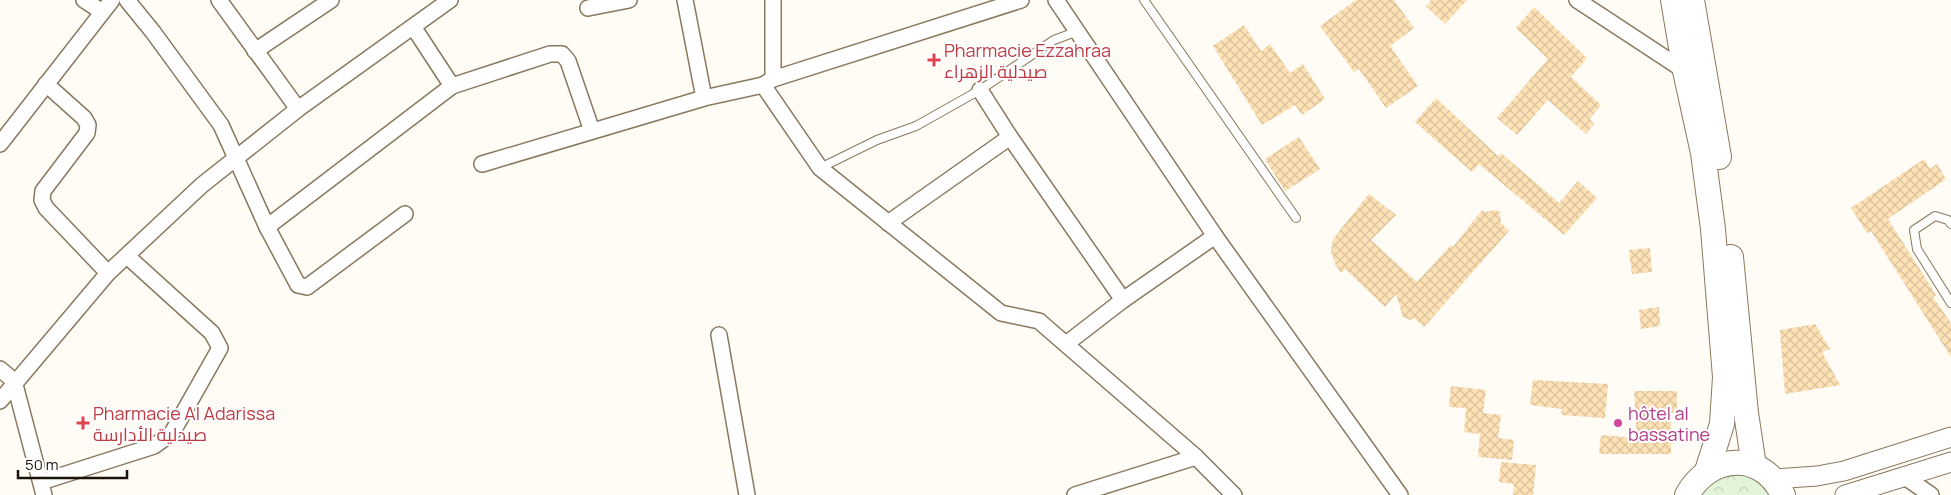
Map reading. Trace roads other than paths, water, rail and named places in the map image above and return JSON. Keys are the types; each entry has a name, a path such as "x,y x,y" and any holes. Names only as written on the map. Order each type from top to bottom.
{"main road":[{"path":"1672,0 1684,71 1703,153 1713,229 1725,377 1722,424 1707,471"},
{"path":"1692,0 1725,197 1746,413 1770,480"},
{"path":"1687,495 1695,481 1716,466 1735,463 1770,480"}],"street":[{"path":"84,0 101,11"},
{"path":"0,144 101,11 112,0"},
{"path":"127,0 153,32 221,125 267,227 293,279 298,285 307,287 405,214"},
{"path":"219,0 298,110"},
{"path":"255,51 331,0"},
{"path":"0,401 14,381 108,273 202,185 236,156 450,0"},
{"path":"588,8 629,0"},
{"path":"685,0 704,98"},
{"path":"773,0 768,82 820,168 1001,313 1039,321 1196,457 1234,495"},
{"path":"482,164 704,98 768,82 1021,0"},
{"path":"1056,0 1215,236 1400,495"},
{"path":"1577,0 1684,71"},
{"path":"414,28 452,86"},
{"path":"267,227 452,86 550,54 562,54 568,61 592,131"},
{"path":"46,84 84,118 88,125 87,133 43,191 42,200 46,208 108,273"},
{"path":"980,90 1010,137 1123,300"},
{"path":"888,223 1010,137"},
{"path":"1066,344 1123,300 1215,236"},
{"path":"0,370 14,381 43,489 165,440 172,433 220,348 212,333 128,256"},
{"path":"719,336 747,495"},
{"path":"1770,480 1817,476 1844,471 1951,437"},
{"path":"1075,495 1196,457"},
{"path":"1845,495 1951,462"},
{"path":"1905,477 1931,495"}],"lane":[{"path":"1144,0 1296,218"},
{"path":"820,168 877,140 916,126 980,90 1054,40 1078,31"},
{"path":"1951,224 1948,220 1935,216 1914,230 1917,249 1951,303"}],"place":[{"name":"Pharmacie Ezzahraa صيدلية الزهراء","path":"934,60"},
{"name":"Pharmacie Al Adarissa صيدلية الأدارسة","path":"83,423"},
{"name":"hôtel al bassatine","path":"1618,423"}]}
